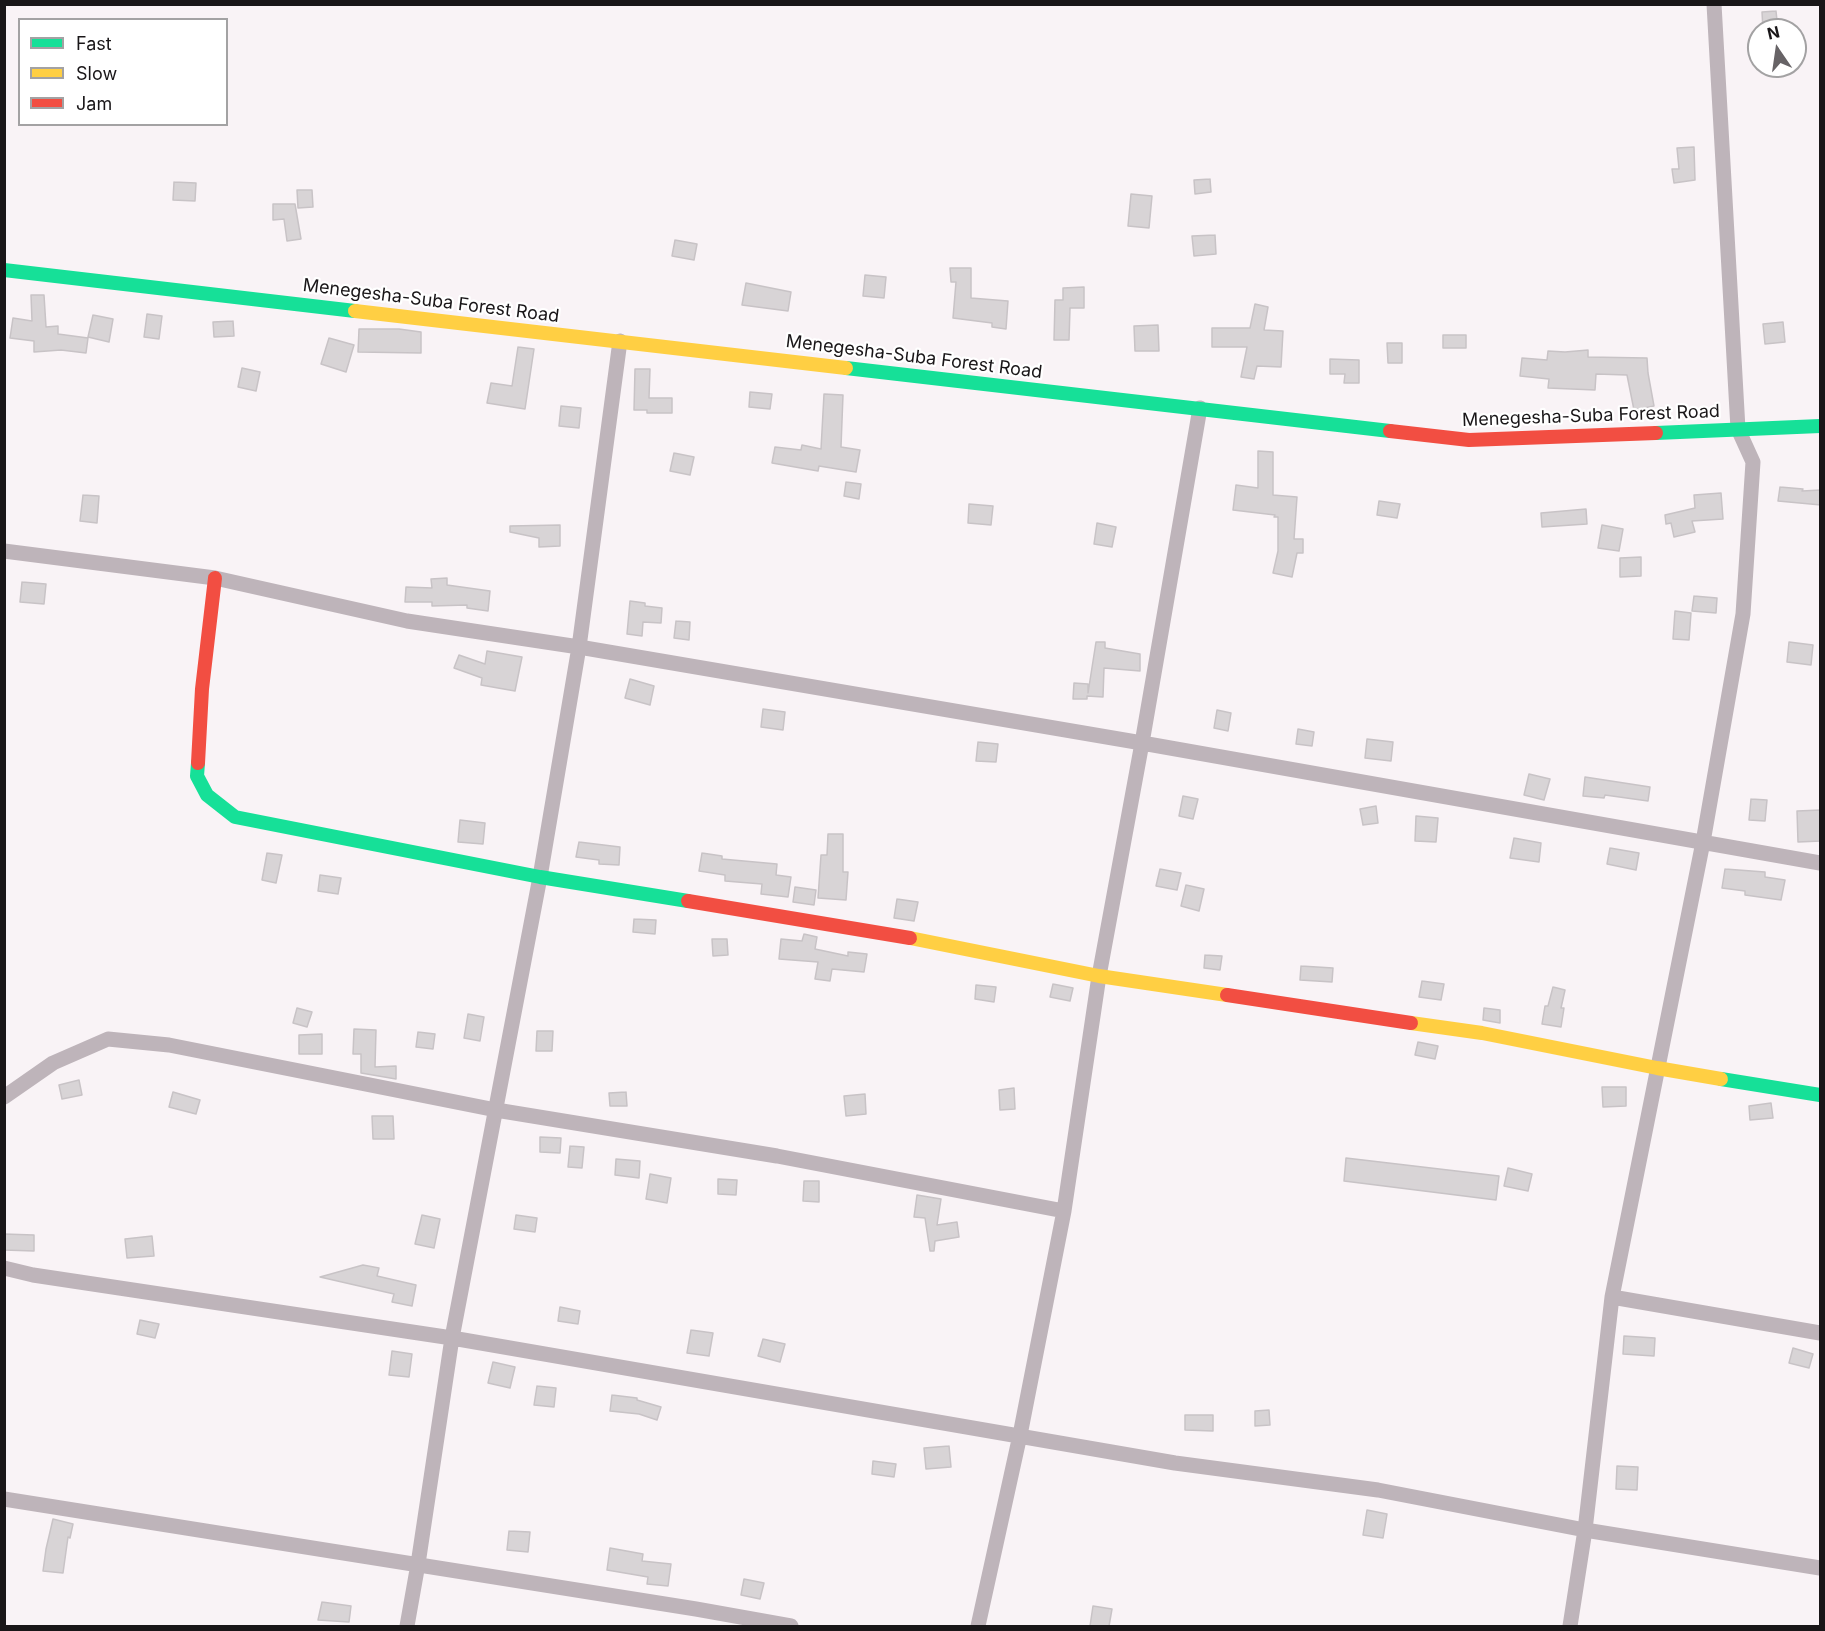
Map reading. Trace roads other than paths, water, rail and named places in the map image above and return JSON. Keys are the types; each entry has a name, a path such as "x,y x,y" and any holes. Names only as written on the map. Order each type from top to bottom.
{"street":[{"path":"1570,1626 1585,1530 1612,1297 1703,842 1743,614 1753,462 1738,429 1714,4"},
{"name":"Menegesha-Suba Forest Road","path":"4,270 1469,440 1821,426"},
{"path":"407,1626 452,1338 540,877 579,647 620,341"},
{"path":"978,1626 1020,1435 1064,1211 1099,976 1200,408"},
{"path":"4,551 215,578 407,621 579,647 1142,743 1821,863"},
{"path":"215,578 202,689 196,776 207,795 235,817 540,877 900,936 1099,976 1482,1033 1657,1068 1821,1095"},
{"path":"4,1097 53,1063 108,1039 169,1045 496,1110 777,1156 1064,1211"},
{"path":"4,1268 33,1275 452,1338 1175,1463 1378,1491 1585,1530 1821,1568"},
{"path":"1612,1297 1821,1333"},
{"path":"4,1499 685,1607 791,1626"}]}
